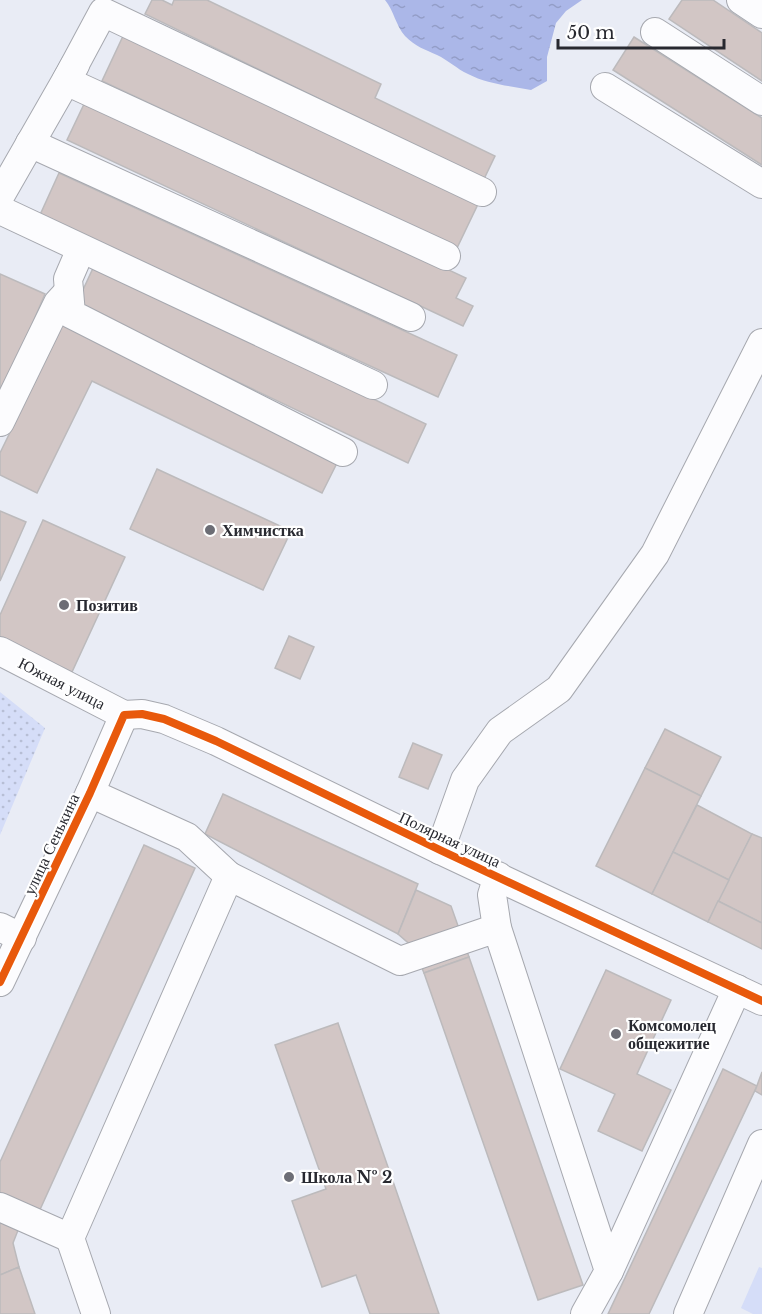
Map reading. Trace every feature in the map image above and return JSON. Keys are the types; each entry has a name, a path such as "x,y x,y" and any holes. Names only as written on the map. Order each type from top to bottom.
{"street":[{"path":"741,0 762,14"},
{"path":"0,196 106,6 482,192"},
{"path":"655,32 762,101"},
{"path":"66,81 446,256"},
{"path":"605,87 762,183"},
{"path":"30,143 411,317"},
{"path":"0,210 373,386"},
{"path":"81,249 68,279 71,314 343,452"},
{"path":"0,422 58,303 69,291"},
{"path":"440,850 465,780 494,739 500,731 559,689 655,554 762,343"},
{"name":"Южная улица","path":"0,651 124,715"},
{"name":"Полярная улица","path":"124,715 142,714 164,719 216,741 440,850 750,995"},
{"name":"улица Сенькина","path":"0,982 11,932 90,793 124,715"},
{"path":"90,793 187,837 229,876 400,961 497,928"},
{"path":"96,1314 70,1238 229,876"},
{"path":"498,876 492,895 497,928 609,1271"},
{"path":"585,1314 750,995"},
{"path":"688,1314 762,1144"},
{"path":"0,1207 70,1238"}],"shaded area":[{"path":"0,692 45,728 0,835"},
{"path":"759,1267 762,1268 762,1314 753,1314 741,1308"}],"water":[{"path":"385,0 582,0 566,11 556,23 547,57 547,81 531,90 475,77 417,45 402,32"}],"building":[{"path":"152,0 162,0 172,5 174,0 207,0 381,84 375,98 495,156 484,179 145,14"},
{"path":"682,0 713,0 762,33 762,81 669,19"},
{"path":"124,34 479,202 457,248 102,81"},
{"path":"634,37 762,118 762,165 613,70"},
{"path":"86,100 466,278 456,298 473,306 463,326 67,140"},
{"path":"59,173 457,355 438,397 40,215"},
{"path":"94,266 426,424 408,463 76,305"},
{"path":"0,274 45,294 0,399"},
{"path":"63,324 339,459 322,493 92,381 37,493 0,475 0,453"},
{"name":"Химчистка","path":"157,469 291,531 263,590 130,529"},
{"path":"0,511 26,522 0,581"},
{"path":"43,520 125,557 72,672 0,639 0,615"},
{"path":"289,636 314,647 300,679 275,668"},
{"path":"665,729 721,757 701,796 645,768"},
{"path":"413,743 442,755 428,789 399,777"},
{"path":"645,768 701,796 652,894 596,866"},
{"path":"223,794 418,884 398,934 205,834"},
{"path":"697,805 752,834 729,880 673,852"},
{"path":"752,834 762,838 762,923 718,901"},
{"path":"144,845 195,868 33,1225 0,1211 0,1162"},
{"path":"673,852 729,880 708,922 652,894"},
{"path":"416,890 451,906 469,957 424,973 414,948 398,934"},
{"path":"718,901 762,923 762,949 708,922"},
{"path":"469,957 583,1285 538,1300 424,973"},
{"name":"Комсомолец общежитие","path":"606,970 671,1000 637,1074 671,1090 642,1151 598,1131 615,1094 560,1069"},
{"path":"338,1023 439,1314 370,1314 356,1275 322,1287 292,1201 326,1189 275,1045"},
{"path":"723,1069 757,1086 649,1314 608,1314"},
{"path":"762,1072 762,1095 755,1091"},
{"path":"0,1211 22,1220 13,1243 19,1267 0,1275"},
{"path":"19,1267 35,1314 0,1314 0,1275"}],"cycle path":[{"path":"0,982 90,793 124,715 142,714 164,719 216,741 440,850 762,1001"}],"place":[{"name":"Химчистка","path":"210,530"},
{"name":"Позитив","path":"64,605"},
{"name":"Комсомолец общежитие","path":"616,1034"},
{"name":"Школа № 2","path":"289,1177"}]}
